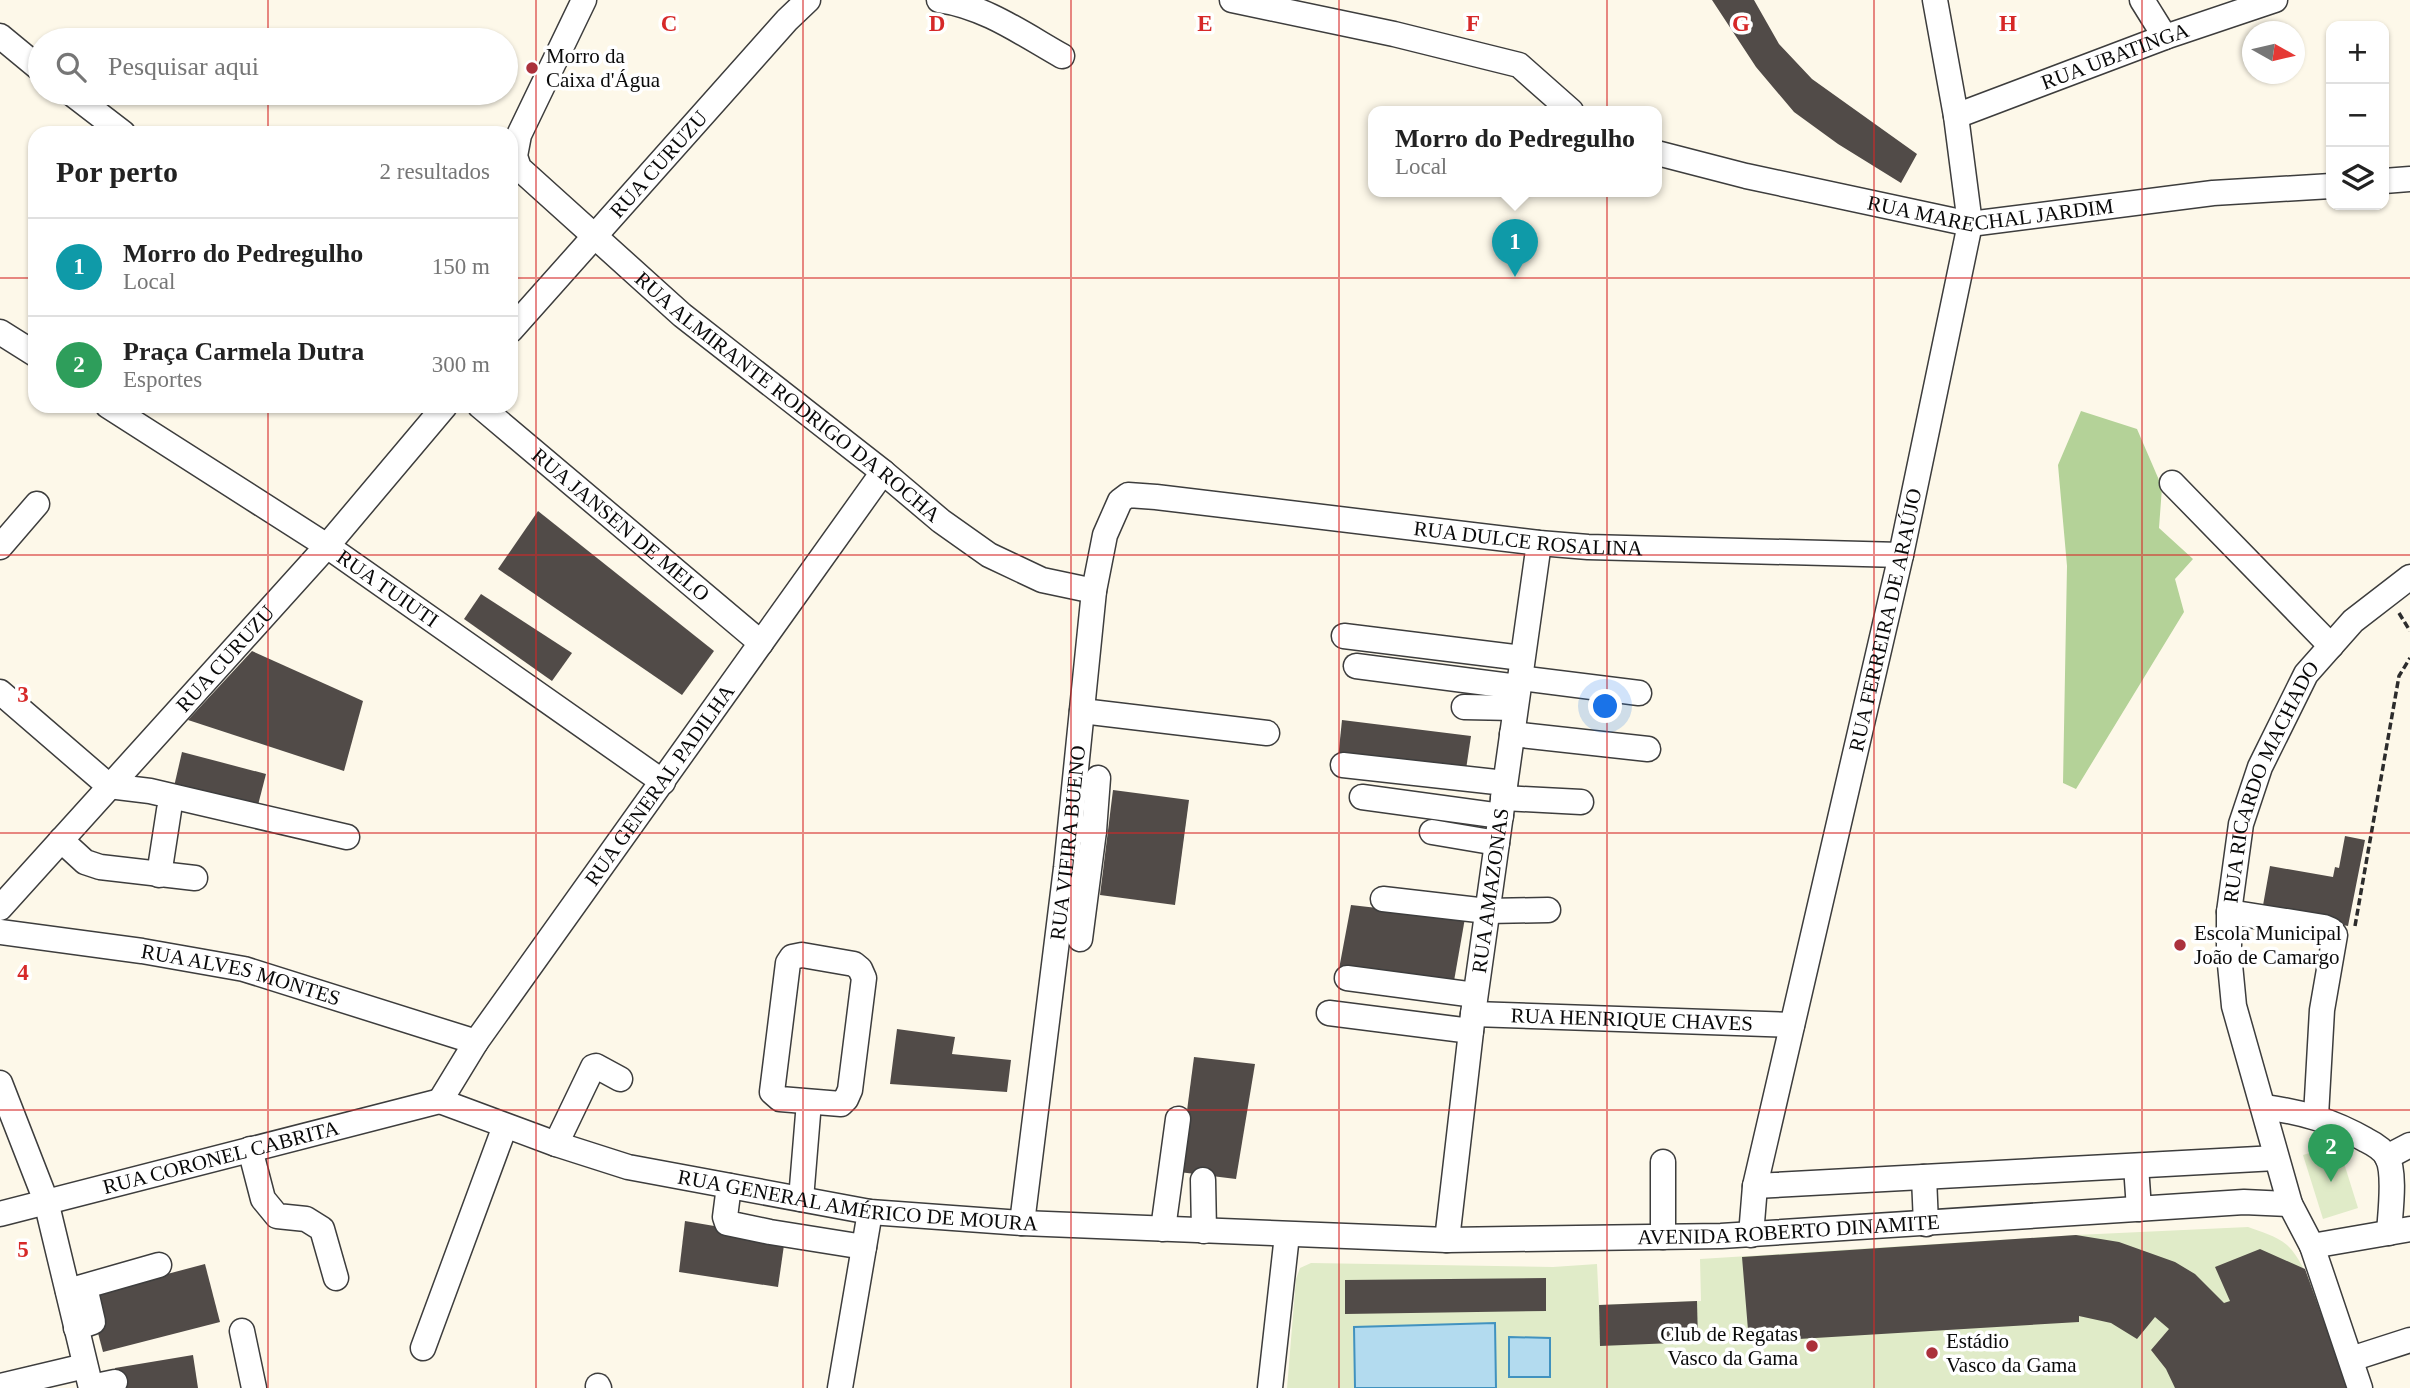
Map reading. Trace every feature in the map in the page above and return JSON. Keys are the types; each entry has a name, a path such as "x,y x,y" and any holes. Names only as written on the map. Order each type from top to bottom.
{"street":[{"name":"RUA ALMIRANTE RODRIGO DA ROCHA","path":"518,140 584,0"},
{"name":"RUA CURUZU","path":"518,322 808,0"},
{"path":"939,0 954,2 985,13 1062,56"},
{"path":"1232,0 1394,34 1519,65 1565,106"},
{"name":"RUA FERREIRA DE ARAÚJO","path":"1751,1235 1755,1186 1901,555 1970,224 1956,116 1935,0"},
{"path":"2142,0 2165,37"},
{"name":"RUA UBATINGA","path":"1956,116 2165,37 2276,0"},
{"path":"0,36 28,59"},
{"path":"87,105 114,126"},
{"name":"RUA MARECHAL JARDIM","path":"1662,154 1746,176 1970,224 2213,193 2326,186"},
{"name":"RUA ALMIRANTE RODRIGO DA ROCHA","path":"518,164 682,315 883,472 941,521 989,555 1042,580 1094,591"},
{"path":"2389,181 2410,179"},
{"path":"0,332 28,350"},
{"name":"RUA TUIUTI","path":"119,413 327,546 663,782"},
{"name":"RUA CURUZU","path":"4,897 61,840 327,546 439,413"},
{"name":"RUA JANSEN DE MELO","path":"488,413 761,643"},
{"name":"RUA GENERAL PADILHA","path":"440,1101 475,1042 883,472"},
{"path":"2172,483 2330,646"},
{"name":"RUA VIEIRA BUENO","path":"1022,1223 1083,830 1082,711 1094,591 1105,535 1120,501 1128,495 1156,497"},
{"name":"RUA DULCE ROSALINA","path":"1156,497 1588,547 1901,555"},
{"path":"0,547 37,504"},
{"name":"RUA AMAZONAS","path":"1447,1240 1473,1013 1539,543"},
{"name":"RUA RICARDO MACHADO","path":"2360,1388 2312,1246 2290,1204 2276,1158 2234,1006 2228,912 2241,824 2260,767 2306,674 2353,621 2410,577"},
{"path":"1345,636 1519,683"},
{"path":"1356,666 1639,693"},
{"path":"1464,707 1519,683"},
{"path":"0,692 109,786 150,791 347,837"},
{"path":"1082,711 1267,733"},
{"path":"1512,734 1648,749"},
{"path":"1343,765 1503,799"},
{"path":"1080,939 1083,830 1098,778"},
{"path":"1362,797 1581,802"},
{"path":"159,875 169,810"},
{"path":"1432,832 1497,843"},
{"path":"61,840 85,862 100,867 195,878"},
{"path":"1383,899 1487,911 1548,910"},
{"path":"2228,912 2324,927 2335,935 2322,1010 2316,1116"},
{"name":"RUA ALVES MONTES","path":"0,933 142,951 244,969 475,1042"},
{"path":"802,955 854,964 864,978 850,1090 841,1104 809,1102 779,1099 772,1092 788,963 792,957 802,955"},
{"path":"1346,978 1473,1013"},
{"path":"1329,1013 1473,1013"},
{"name":"RUA HENRIQUE CHAVES","path":"1473,1013 1792,1025"},
{"path":"556,1144 593,1067 596,1066 620,1079"},
{"path":"0,1083 46,1201 76,1289 85,1325 91,1373"},
{"name":"RUA GENERAL AMÉRICO DE MOURA","path":"440,1101 556,1144 628,1167 870,1212 1022,1223 1287,1235"},
{"name":"RUA CORONEL CABRITA","path":"0,1214 440,1101"},
{"path":"801,1199 809,1102"},
{"path":"2264,1107 2316,1116 2347,1128 2378,1147 2387,1157 2399,1231 2312,1246"},
{"path":"1163,1229 1178,1119"},
{"path":"424,1348 505,1126"},
{"path":"2387,1157 2410,1145"},
{"path":"250,1149 263,1199 277,1216 306,1219 322,1229 336,1278"},
{"path":"1755,1186 2276,1158"},
{"path":"1663,1162 1663,1237"},
{"path":"2136,1166 2139,1209"},
{"path":"1924,1177 1926,1224"},
{"path":"1203,1180 1204,1231"},
{"path":"729,1186 725,1217 727,1223 864,1247"},
{"name":"AVENIDA ROBERTO DINAMITE","path":"1287,1235 1447,1240 1751,1235 2244,1202 2290,1204"},
{"path":"840,1388 870,1212"},
{"path":"1270,1388 1287,1235"},
{"path":"76,1289 159,1265"},
{"path":"242,1331 254,1388"},
{"path":"2351,1359 2410,1340"},
{"path":"0,1387 91,1373 115,1382"}],"path":[{"path":"2335,935 2353,938 2399,676 2410,658"}],"green space":[{"path":"2081,411 2137,429 2162,487 2159,528 2193,559 2175,579 2184,612 2076,789 2063,783 2067,566 2058,465"},
{"path":"2338,1144 2358,1208 2323,1219 2303,1155"},
{"name":"Club de Regatas Vasco da Gama","path":"2248,1227 2278,1239 2296,1256 2314,1291 2348,1388 1287,1388 1296,1279 1300,1268 1311,1263 1553,1267 1597,1264 1599,1305 1701,1301 1700,1259"}],"water":[{"path":"1495,1323 1496,1388 1355,1388 1354,1327"},
{"path":"1509,1337 1550,1338 1550,1377 1509,1377"}],"building":[{"path":"1712,0 1754,0 1779,44 1812,79 1917,154 1901,183 1838,144 1794,112 1756,67"},
{"path":"538,511 714,651 682,695 498,569"},
{"path":"481,594 572,653 552,681 464,619"},
{"path":"252,651 363,701 344,771 188,720"},
{"path":"1342,720 1471,736 1465,776 1338,759"},
{"path":"182,752 266,774 257,809 173,791"},
{"path":"1113,790 1189,800 1175,905 1100,895"},
{"path":"2345,836 2365,840 2348,926 2262,911 2270,866 2333,877 2335,867 2339,868"},
{"path":"1351,905 1465,918 1454,981 1339,969"},
{"path":"897,1029 955,1037 952,1054 1011,1060 1007,1092 890,1084"},
{"path":"1194,1057 1255,1064 1236,1179 1179,1172"},
{"path":"685,1221 785,1238 778,1287 679,1272"},
{"path":"2076,1235 2119,1242 2175,1262 2195,1274 2224,1303 2230,1301 2215,1267 2260,1249 2305,1269 2348,1388 2175,1388 2166,1369 2151,1350 2169,1329 2155,1317 2137,1339 2111,1323 2079,1316 2079,1322 1749,1342 1742,1257"},
{"path":"205,1264 220,1322 103,1352 88,1295"},
{"path":"1546,1278 1546,1311 1345,1314 1345,1280"},
{"path":"1697,1301 1698,1342 1600,1346 1599,1305"},
{"path":"193,1355 198,1388 118,1388 115,1368"}],"place":[{"name":"Morro da Caixa d'Água","path":"532,68"},
{"name":"Morro do Pedregulho","path":"1515,277"},
{"name":"Escola Municipal João de Camargo","path":"2180,945"},
{"name":"Praça Carmela Dutra","path":"2331,1182"},
{"name":"Club de Regatas Vasco da Gama","path":"1812,1346"},
{"name":"Estádio Vasco da Gama","path":"1932,1353"}]}
